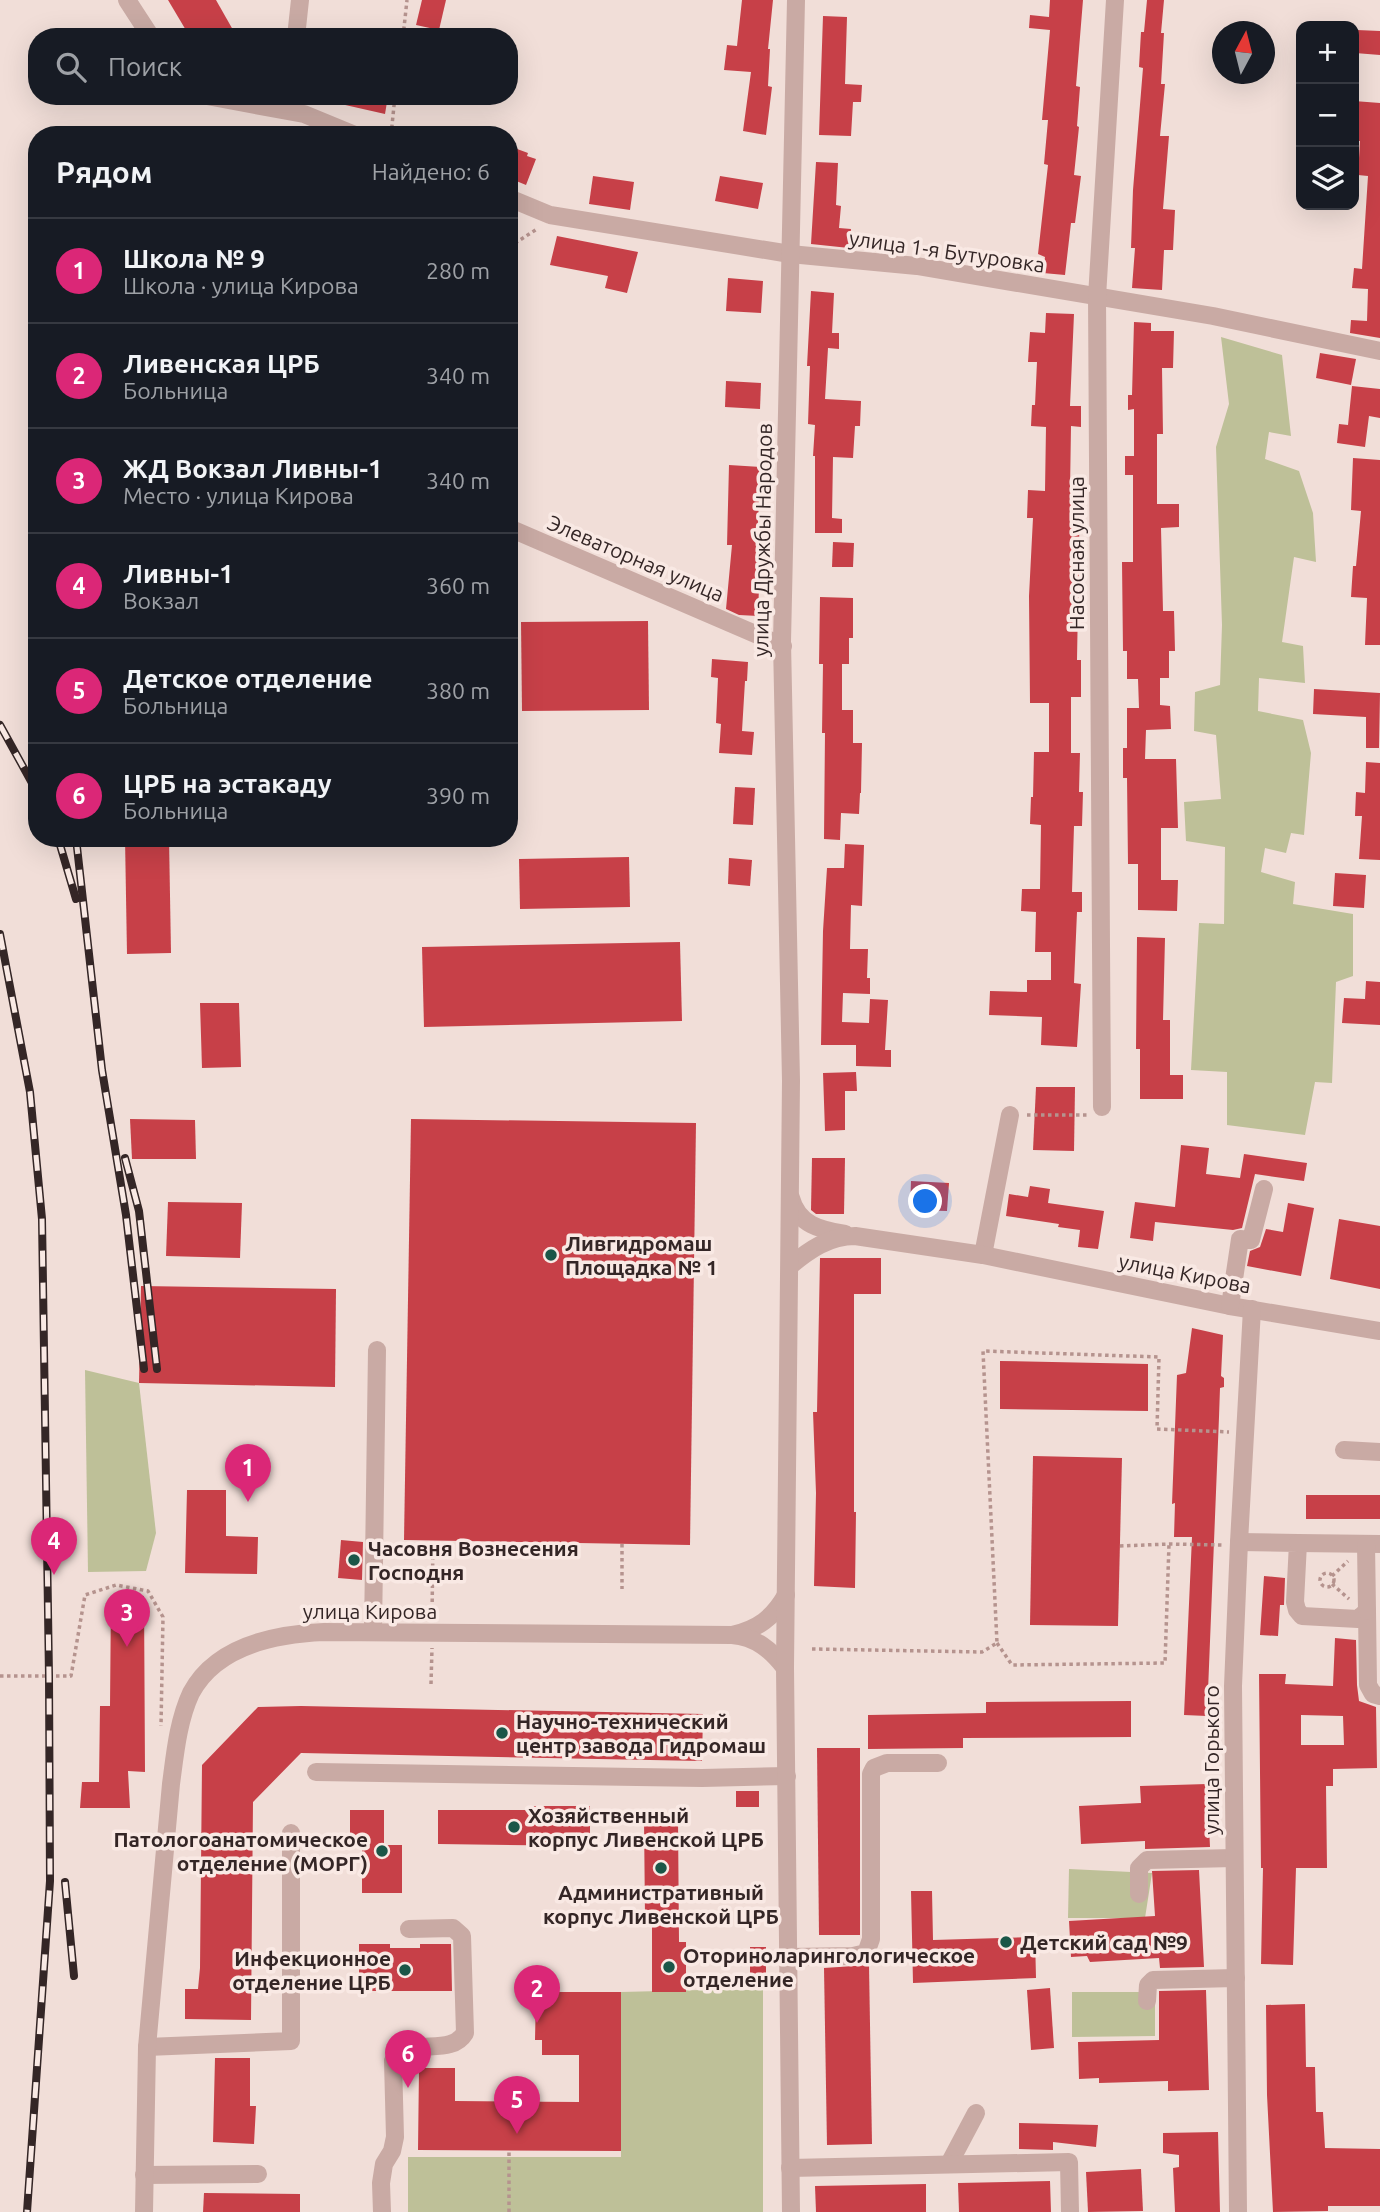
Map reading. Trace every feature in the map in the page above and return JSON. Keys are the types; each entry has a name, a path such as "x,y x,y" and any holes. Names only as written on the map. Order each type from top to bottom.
{"street":[{"path":"127,0 146,28"},
{"path":"297,28 300,0"},
{"name":"улица Дружбы Народов","path":"789,1957 785,1668 791,1081 783,646 796,0"},
{"name":"Насосная улица","path":"1102,1107 1097,297 1115,0"},
{"path":"303,105 339,126"},
{"name":"улица 1-я Бутуровка","path":"518,202 550,215 790,254 917,266 1213,316 1380,351"},
{"name":"Элеваторная улица","path":"518,532 783,646"},
{"path":"983,1255 1010,1115"},
{"path":"1230,1307 1240,1239 1251,1240 1264,1189"},
{"name":"улица Кирова","path":"790,1195 795,1210 805,1222 818,1228 983,1255 1230,1307 1380,1331"},
{"path":"790,1266 822,1244 855,1236"},
{"name":"улица Горького","path":"1238,2212 1233,1708 1252,1309"},
{"path":"373,1632 377,1350"},
{"path":"1344,1450 1380,1452"},
{"path":"1239,1542 1373,1544 1367,1611 1368,1685 1373,1694 1380,1696"},
{"path":"1298,1543 1295,1602 1298,1612 1304,1616 1356,1619 1361,1618 1367,1611"},
{"path":"733,1634 765,1622 776,1612 786,1595"},
{"name":"улица Кирова","path":"144,2212 147,2047 171,1784 176,1744 192,1692 204,1675 238,1650 258,1642 307,1632 733,1634 762,1644 785,1668"},
{"path":"791,2212 789,1957 853,1956 866,1952 872,1939 871,1774 874,1768 887,1763 938,1763"},
{"path":"316,1772 787,1776"},
{"path":"147,2047 291,2040 291,1833"},
{"path":"1139,1894 1139,1868 1147,1860 1234,1858"},
{"path":"382,2212 381,2183 384,2164 392,2151 395,2137 393,2061 404,2051 415,2047 450,2044 460,2040 465,2033 462,1936 453,1928 409,1929"},
{"path":"1147,2001 1148,1985 1153,1980 1236,1978"},
{"path":"949,2164 976,2113"},
{"path":"790,2168 1069,2162 1070,2212"},
{"path":"144,2175 258,2174"}],"path":[{"path":"404,28 407,0"},
{"path":"392,126 395,105"},
{"path":"518,241 541,226 550,215"},
{"path":"1010,1115 1092,1115 1102,1107"},
{"path":"1169,1544 1166,1663 1012,1665 998,1643 983,1351 1159,1357 1157,1429 1245,1433"},
{"path":"431,1684 433,1541"},
{"path":"1120,1546 1169,1544 1217,1547 1239,1542"},
{"path":"622,1544 622,1589"},
{"path":"0,1676 71,1676 85,1595 116,1585 148,1591 163,1618 161,1727"},
{"path":"812,1649 982,1652 998,1643"},
{"path":"509,2151 509,2212"}],"green space":[{"path":"1221,337 1282,355 1291,436 1269,432 1265,459 1299,471 1313,513 1316,562 1294,557 1282,642 1303,646 1305,683 1259,678 1258,711 1303,720 1311,753 1304,835 1291,833 1286,853 1265,848 1261,872 1295,882 1293,904 1353,914 1353,976 1336,982 1332,1083 1315,1082 1305,1135 1227,1125 1227,1072 1191,1070 1199,923 1224,924 1225,847 1186,841 1184,802 1221,799 1216,735 1194,731 1195,692 1220,685 1222,625 1216,447 1229,404"},
{"path":"85,1370 139,1383 156,1533 146,1571 88,1572"},
{"path":"1069,1869 1152,1873 1145,1918 1068,1918"},
{"path":"763,1990 763,2212 408,2212 408,2157 621,2157 621,1992"},
{"path":"1072,1992 1155,1992 1155,2036 1072,2037"}],"building":[{"path":"168,0 216,0 232,28 185,28"},
{"path":"422,0 446,0 439,28 416,25"},
{"path":"742,0 773,0 768,49 768,86 772,87 766,135 743,131 751,72 724,70 727,45 737,46"},
{"path":"1050,0 1083,0 1076,86 1080,87 1074,175 1081,176 1075,223 1071,223 1065,275 1043,273 1045,257 1038,254 1048,165 1044,164 1048,120 1042,120 1050,30 1029,28 1030,15 1049,17"},
{"path":"1147,0 1164,0 1161,84 1165,84 1160,136 1169,136 1163,209 1175,210 1173,250 1164,250 1162,290 1132,288 1135,248 1131,248 1133,190 1143,68 1139,67 1141,32 1144,32"},
{"path":"823,16 847,17 845,84 862,85 861,102 853,102 851,136 819,135"},
{"path":"1359,30 1380,31 1380,55 1359,53"},
{"path":"1359,101 1380,103 1380,338 1350,333 1351,320 1367,321 1368,289 1352,288 1354,268 1362,269 1368,176 1359,175"},
{"path":"345,105 386,105 385,114"},
{"path":"518,149 536,159 526,185 518,182"},
{"path":"816,162 838,163 836,205 841,206 839,228 851,229 849,248 811,244"},
{"path":"593,176 634,182 630,210 589,204"},
{"path":"720,176 763,183 758,209 715,201"},
{"path":"557,236 638,252 627,293 605,288 608,276 550,265"},
{"path":"728,278 763,281 761,313 726,311"},
{"path":"811,291 834,293 832,333 839,333 839,349 828,348 825,399 861,401 860,426 855,426 853,458 833,457 832,518 842,519 842,533 815,533 815,425 808,424 810,366 807,366"},
{"path":"1046,313 1074,314 1070,406 1081,406 1081,427 1071,426 1070,491 1080,492 1077,660 1081,660 1081,697 1071,697 1071,753 1080,753 1079,792 1083,792 1082,826 1074,826 1072,892 1082,892 1082,912 1077,912 1074,983 1081,984 1077,1047 1041,1045 1042,1017 989,1015 990,991 1027,992 1027,980 1051,980 1051,952 1035,952 1036,912 1021,911 1022,889 1040,889 1041,825 1030,824 1031,797 1034,752 1049,752 1049,703 1030,703 1029,596 1033,518 1027,518 1028,490 1045,491 1046,427 1031,426 1037,362 1028,362 1030,332 1045,333"},
{"path":"1134,322 1151,323 1151,331 1174,331 1173,368 1162,368 1163,434 1157,434 1157,504 1179,504 1179,527 1161,528 1163,611 1174,611 1175,651 1169,651 1169,678 1160,678 1160,705 1170,706 1171,729 1146,730 1145,759 1176,759 1178,828 1161,828 1161,880 1178,880 1177,911 1138,910 1138,864 1128,864 1127,778 1123,778 1123,748 1127,748 1127,708 1139,708 1138,679 1127,679 1127,651 1123,651 1122,562 1133,562 1133,475 1125,475 1125,456 1134,456 1134,409 1128,410 1128,395 1132,395"},
{"path":"1320,353 1356,359 1351,385 1316,378"},
{"path":"726,381 761,383 760,409 725,407"},
{"path":"1352,386 1380,389 1380,418 1369,416 1365,447 1337,443 1339,424 1348,425"},
{"path":"1353,458 1380,460 1380,645 1365,645 1367,598 1351,597 1361,511 1351,510"},
{"path":"729,465 761,467 756,557 760,557 758,616 739,615 726,609 732,545 727,545"},
{"path":"833,542 854,543 853,567 832,567"},
{"path":"820,597 853,598 853,638 849,638 849,664 842,664 842,710 853,710 853,743 862,743 861,793 859,814 841,813 840,840 824,839 825,733 822,733 823,664 819,664"},
{"path":"648,621 649,710 522,711 521,622"},
{"path":"712,659 748,662 742,731 754,732 752,755 719,753 721,724 716,723 718,678 711,677"},
{"path":"1314,689 1380,693 1379,748 1366,748 1366,717 1313,714"},
{"path":"1366,762 1380,763 1380,860 1359,859 1362,816 1355,816 1356,792 1365,793"},
{"path":"735,787 755,788 753,825 733,824"},
{"path":"845,844 864,845 862,906 851,905 850,949 868,949 867,978 870,978 870,994 843,993 842,1022 869,1023 870,999 888,1000 885,1050 891,1050 891,1067 856,1066 856,1045 821,1045 827,868 844,868"},
{"path":"125,847 169,847 171,953 127,954"},
{"path":"629,857 630,907 520,909 519,859"},
{"path":"729,858 752,860 750,886 728,884"},
{"path":"1335,873 1366,875 1364,908 1333,906"},
{"path":"1137,937 1165,938 1163,1020 1170,1020 1170,1075 1183,1075 1183,1099 1140,1099 1140,1049 1136,1049"},
{"path":"680,942 682,1021 424,1027 422,947"},
{"path":"1366,981 1380,982 1380,1025 1342,1023 1344,998 1365,999"},
{"path":"200,1003 239,1003 241,1067 202,1068"},
{"path":"856,1072 857,1091 845,1091 845,1130 825,1131 823,1073"},
{"path":"1036,1087 1075,1087 1074,1151 1033,1150"},
{"path":"130,1119 195,1120 196,1159 132,1159"},
{"name":"Ливгидромаш Площадка № 1","path":"411,1119 696,1123 690,1545 404,1540"},
{"path":"1181,1145 1209,1148 1206,1174 1240,1178 1244,1154 1307,1163 1304,1181 1255,1174 1242,1228 1233,1230 1155,1222 1153,1241 1130,1238 1135,1202 1175,1207"},
{"path":"812,1158 845,1158 844,1214 816,1214 811,1210"},
{"path":"911,1181 949,1183 947,1211 910,1210"},
{"path":"1030,1186 1050,1189 1048,1203 1104,1211 1098,1249 1078,1247 1080,1230 1006,1216 1009,1194 1028,1197"},
{"path":"168,1202 242,1203 240,1258 166,1256"},
{"path":"1288,1203 1314,1208 1301,1276 1247,1266 1250,1251 1260,1247 1266,1229 1283,1232"},
{"path":"1339,1219 1380,1226 1380,1289 1330,1279"},
{"path":"820,1258 881,1258 881,1294 854,1294 855,1588 814,1586 816,1493 813,1412 817,1412"},
{"path":"141,1286 336,1289 335,1387 139,1383"},
{"path":"1192,1328 1223,1335 1221,1376 1224,1378 1224,1387 1220,1388 1207,1716 1184,1715 1192,1537 1174,1537 1175,1503 1172,1504 1177,1375 1186,1373"},
{"path":"1000,1361 1148,1364 1148,1411 1000,1409"},
{"path":"1033,1456 1122,1458 1118,1626 1030,1625"},
{"path":"187,1490 226,1490 226,1536 258,1537 257,1574 185,1573"},
{"path":"1306,1495 1380,1495 1380,1519 1306,1519"},
{"name":"Часовня Вознесения Господня","path":"341,1540 363,1542 362,1580 338,1578"},
{"path":"1264,1576 1285,1578 1284,1605 1280,1605 1278,1636 1260,1635"},
{"path":"111,1596 144,1596 145,1772 128,1771 130,1808 80,1808 82,1782 99,1782 100,1706 110,1706"},
{"path":"1335,1638 1356,1640 1359,1701 1376,1707 1377,1768 1333,1769 1333,1786 1326,1786 1327,1868 1296,1868 1293,1965 1261,1964 1263,1868 1259,1674 1286,1674 1285,1684 1333,1686","holes":["1301,1715 1343,1716 1344,1745 1301,1745"]},
{"path":"1131,1701 1131,1737 963,1738 963,1748 868,1749 868,1715 986,1713 986,1702"},
{"path":"258,1707 703,1714 702,1761 301,1753 253,1802 251,2020 185,2019 185,1989 198,1989 200,1968 202,1765"},
{"path":"817,1748 860,1748 860,1935 819,1935"},
{"path":"1207,1784 1210,1847 1145,1849 1145,1841 1081,1844 1079,1806 1141,1803 1140,1786"},
{"path":"736,1791 759,1791 759,1807 736,1807"},
{"name":"Хозяйственный корпус Ливенской ЦРБ","path":"532,1806 590,1806 590,1846 438,1844 438,1810 532,1810"},
{"name":"Патологоанатомическое отделение (МОРГ)","path":"350,1810 384,1810 384,1845 402,1845 402,1893 362,1893 362,1847 350,1847"},
{"path":"644,1819 678,1819 679,1942 686,1942 686,1992 652,1992 652,1917 645,1917"},
{"path":"1199,1870 1204,1967 1160,1968 1159,1958 1090,1962 1087,1956 1071,1957 1069,1921 1155,1916 1152,1871"},
{"path":"911,1891 932,1891 933,1940 1035,1937 1036,1978 913,1983"},
{"name":"Инфекционное отделение ЦРБ","path":"359,1944 420,1948 420,1944 451,1944 452,1991 359,1991"},
{"path":"750,1947 766,1947 766,1987 750,1987"},
{"path":"869,1965 872,2144 827,2145 824,1968"},
{"path":"1050,1988 1054,2048 1031,2050 1027,1990"},
{"path":"1206,1990 1209,2090 1168,2091 1168,2081 1099,2083 1099,2078 1079,2079 1078,2042 1159,2040 1159,1991"},
{"path":"536,1992 621,1992 621,2151 418,2150 419,2068 455,2068 455,2101 579,2102 579,2055 542,2055 542,2040 535,2040"},
{"path":"1305,2004 1306,2067 1315,2067 1316,2112 1323,2112 1325,2148 1380,2149 1380,2206 1328,2206 1328,2211 1273,2212 1266,2005"},
{"path":"215,2058 250,2058 250,2106 256,2106 254,2144 213,2142"},
{"path":"1019,2123 1098,2125 1096,2147 1053,2142 1053,2150 1019,2149"},
{"path":"1218,2132 1220,2212 1175,2212 1173,2168 1179,2167 1179,2155 1163,2153 1163,2133"},
{"path":"1141,2169 1143,2211 1088,2212 1086,2172"},
{"path":"1050,2181 1051,2212 959,2212 958,2183"},
{"path":"926,2184 926,2212 816,2212 815,2186"},
{"path":"204,2193 300,2194 300,2212 203,2212"}],"railway":[{"path":"0,725 28,776"},
{"path":"61,847 76,899"},
{"path":"77,847 102,1070 126,1215 144,1369"},
{"path":"0,934 30,1092 42,1219 50,1881 27,2212"},
{"path":"125,1158 139,1211 157,1369"},
{"path":"65,1882 74,1976"}],"place":[{"name":"Ливгидромаш Площадка № 1","path":"551,1255"},
{"name":"Школа № 9","path":"248,1502"},
{"name":"Часовня Вознесения Господня","path":"354,1560"},
{"name":"Ливны-1","path":"54,1575"},
{"name":"ЖД Вокзал Ливны-1","path":"127,1647"},
{"name":"Научно-технический центр завода Гидромаш","path":"502,1733"},
{"name":"Хозяйственный корпус Ливенской ЦРБ","path":"514,1827"},
{"name":"Патологоанатомическое отделение (МОРГ)","path":"382,1851"},
{"name":"Административный корпус Ливенской ЦРБ","path":"661,1868"},
{"name":"Детский сад №9","path":"1006,1942"},
{"name":"Оториноларингологическое отделение","path":"669,1967"},
{"name":"Инфекционное отделение ЦРБ","path":"405,1970"},
{"name":"Ливенская ЦРБ","path":"537,2023"},
{"name":"ЦРБ на эстакаду","path":"408,2088"},
{"name":"Детское отделение","path":"517,2134"}]}
